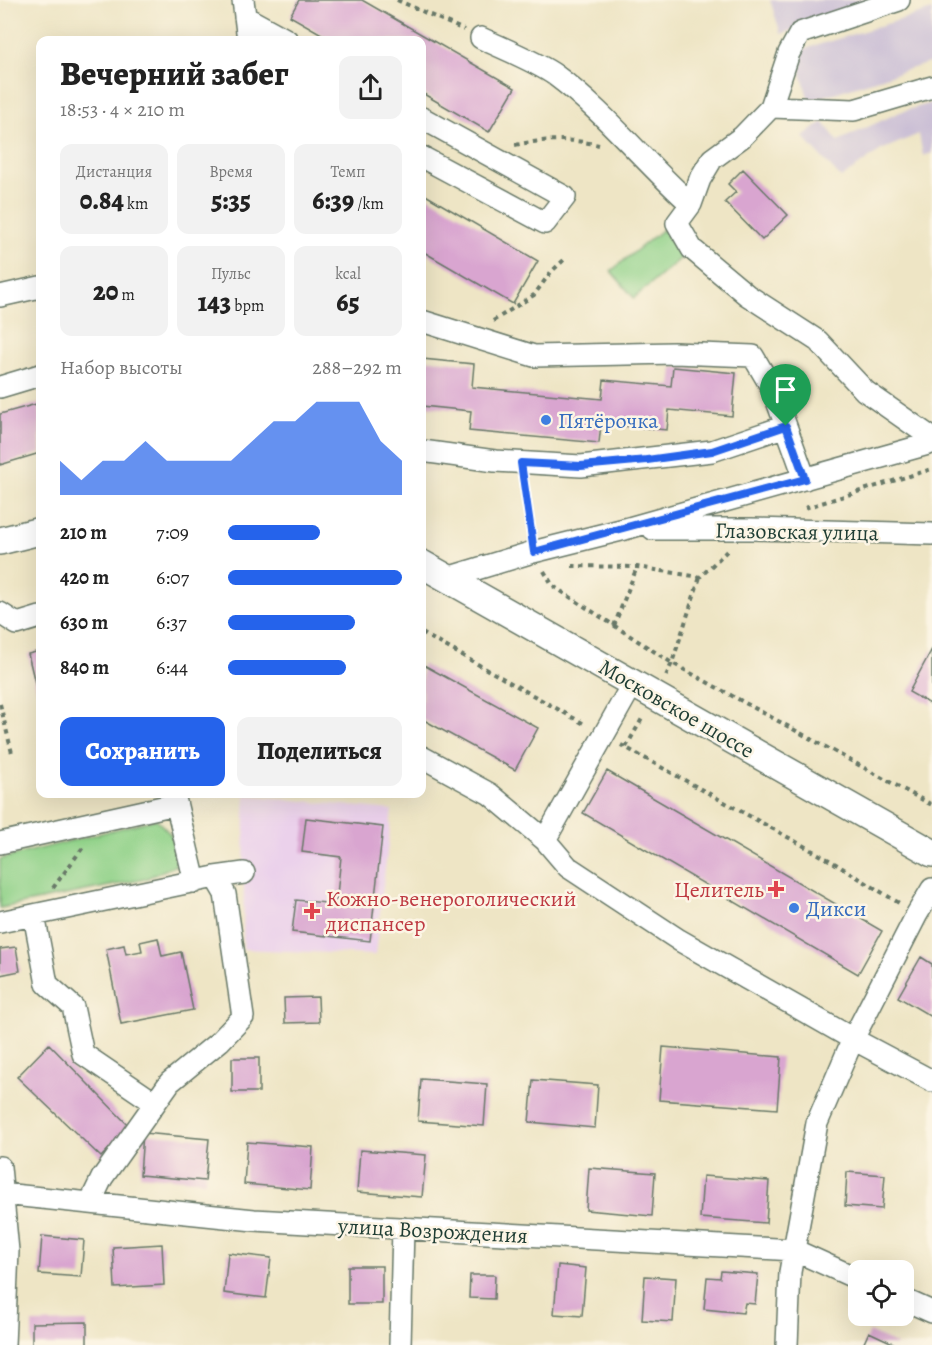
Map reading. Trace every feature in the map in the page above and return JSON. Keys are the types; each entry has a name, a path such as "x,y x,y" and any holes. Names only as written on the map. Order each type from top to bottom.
{"main road":[{"path":"0,541 36,532"},
{"name":"Московское шоссе","path":"426,566 932,853"}],"street":[{"path":"899,0 800,33 789,53 771,107 742,136 712,159 700,179 691,204 678,224 692,249 747,295 818,341 865,391 932,438"},
{"path":"244,9 247,36"},
{"path":"244,9 281,36"},
{"path":"481,38 553,73 596,110 635,148 659,176 691,204"},
{"path":"771,107 854,110 932,87"},
{"path":"426,120 565,197 545,224 426,159"},
{"path":"0,296 36,287"},
{"path":"426,322 534,356 674,352 753,356 773,390 805,479"},
{"path":"0,387 36,376"},
{"path":"426,452 495,461 581,466 712,451 786,426"},
{"path":"447,578 932,443"},
{"name":"Глазовская улица","path":"625,529 751,529 932,534"},
{"path":"0,613 17,624 36,618"},
{"path":"545,840 604,735 644,689"},
{"path":"426,759 490,794 545,840 568,867 679,940 932,1081"},
{"path":"0,843 175,799 205,879 225,894 243,1017 220,1041 170,1082 102,1178 90,1203"},
{"path":"0,922 244,873"},
{"path":"788,1345 790,1272 817,1124 853,1039 916,914 932,889"},
{"path":"34,915 47,984 73,1007 83,1054 155,1103"},
{"path":"0,1167 3,1194 4,1345"},
{"name":"улица Возрождения","path":"3,1194 254,1220 794,1250 848,1274"},
{"path":"400,1345 403,1228"},
{"path":"914,1304 932,1312"}],"path":[{"path":"485,152 534,141 573,139 607,146"},
{"path":"487,324 534,295 551,272 566,258"},
{"path":"521,463 534,552 552,586 672,663 932,805"},
{"path":"614,626 637,567"},
{"path":"626,747 644,689 672,663 700,578"},
{"path":"426,635 831,861 916,914"},
{"path":"0,704 12,753"},
{"path":"34,915 104,818"}],"shaded area":[{"path":"770,0 880,0 781,34"},
{"path":"932,10 932,62 809,101 795,52"},
{"path":"932,103 932,153 923,156 919,134 881,150 841,178 803,137 823,122 838,141 900,112"},
{"name":"Кожно-венероголический диспансер","path":"245,798 274,798 392,810 375,955 243,949"}],"green space":[{"path":"663,229 682,257 634,298 611,271"},
{"path":"156,819 172,836 176,865 145,879 0,908 0,859"}],"building":[{"path":"299,0 362,0 425,36 325,36 290,16"},
{"path":"426,37 515,88 489,132 426,95"},
{"path":"743,169 788,215 762,240 725,202 736,192 728,184"},
{"path":"426,195 538,261 513,304 426,253"},
{"path":"426,359 474,364 472,387 602,399 604,380 671,386 673,367 736,373 732,416 669,410 667,430 601,424 599,443 469,431 471,411 426,406"},
{"path":"36,404 36,454 0,465 0,414"},
{"path":"932,649 932,705 909,692"},
{"path":"36,652 36,687 28,654"},
{"path":"426,666 538,728 515,770 426,721"},
{"path":"607,771 882,931 858,974 583,813"},
{"path":"306,818 383,827 370,941 292,932 296,900 336,904 341,857 302,852"},
{"path":"158,938 162,956 181,952 193,1010 121,1024 106,949 124,945 126,954 142,951 140,942"},
{"path":"16,947 20,971 0,975 0,949"},
{"path":"921,957 932,964 932,1017 898,997"},
{"path":"318,997 319,1022 285,1023 284,998"},
{"path":"49,1044 130,1127 101,1157 17,1077"},
{"path":"663,1047 781,1057 777,1109 659,1100"},
{"path":"232,1058 259,1058 259,1092 232,1092"},
{"path":"421,1079 487,1084 484,1126 418,1121"},
{"path":"533,1080 598,1085 595,1128 529,1122"},
{"path":"143,1133 209,1139 205,1181 140,1175"},
{"path":"247,1142 313,1147 310,1190 244,1184"},
{"path":"360,1150 426,1155 422,1197 357,1192"},
{"path":"589,1168 655,1173 652,1216 586,1210"},
{"path":"847,1172 885,1175 882,1209 845,1206"},
{"path":"703,1176 769,1181 766,1223 700,1218"},
{"path":"42,1236 84,1240 81,1277 39,1274"},
{"path":"162,1244 164,1285 115,1288 113,1247"},
{"path":"228,1253 271,1258 266,1298 224,1293"},
{"path":"558,1265 586,1268 582,1316 554,1314"},
{"path":"348,1266 382,1266 382,1304 348,1304"},
{"path":"721,1271 758,1274 755,1304 745,1303 743,1313 704,1309 707,1277 720,1278"},
{"path":"470,1275 495,1275 494,1299 469,1298"},
{"path":"645,1276 676,1278 673,1322 642,1320"},
{"path":"87,1322 87,1345 32,1345 32,1323"},
{"path":"869,1332 897,1345 863,1345"}],"place":[{"name":"Пятёрочка","path":"546,420"},
{"name":"Целитель","path":"776,889"},
{"name":"Дикси","path":"794,908"},
{"name":"Кожно-венероголический диспансер","path":"312,911"}],"route":[{"path":"786,426 805,479 534,552 521,463 581,466 712,451 786,426"}]}
